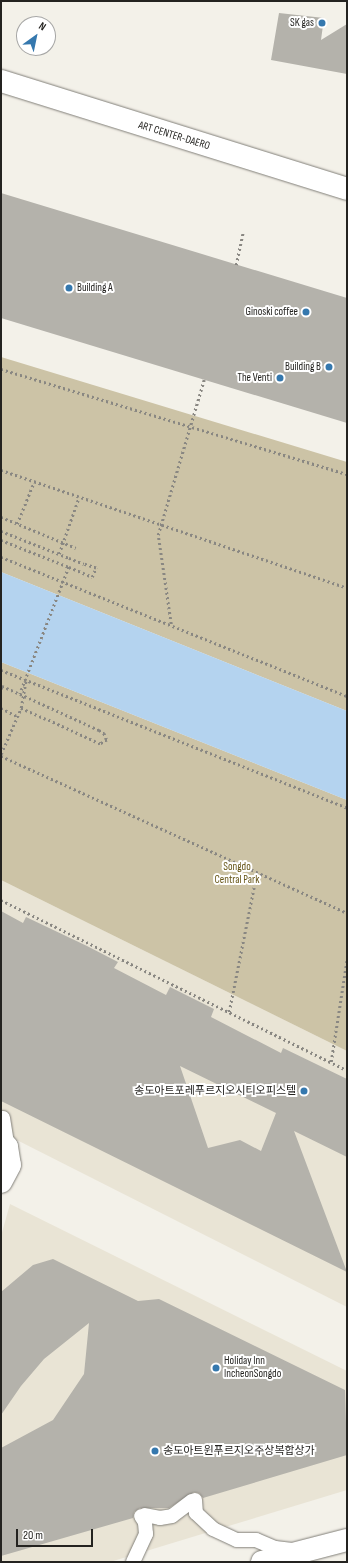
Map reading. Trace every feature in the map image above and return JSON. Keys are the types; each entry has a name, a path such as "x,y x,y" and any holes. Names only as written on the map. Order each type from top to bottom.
{"street":[{"name":"ART CENTER-DAERO","path":"1,81 347,189"},
{"path":"1,1182 10,1165 5,1148"},
{"path":"262,1562 347,1540"}],"lane":[{"path":"3,1118 5,1148"},
{"path":"133,1562 146,1534 146,1522 143,1515 160,1518 172,1516 194,1500 196,1513 201,1520 231,1537 244,1541 256,1540 284,1550 303,1551"}],"path":[{"path":"236,265 243,232"},
{"path":"1,369 347,474"},
{"path":"171,624 158,534 204,380"},
{"path":"1,470 347,588"},
{"path":"17,524 34,482"},
{"path":"59,554 79,497"},
{"path":"1,517 76,548"},
{"path":"1,531 96,568 92,577 1,540"},
{"path":"1,557 171,624 347,696"},
{"path":"20,694 69,567"},
{"path":"1,670 347,808"},
{"path":"26,680 21,708 1,755 347,913"},
{"path":"1,689 2,686 99,730 104,733 107,740 100,744 21,708"},
{"path":"1,708 18,716"},
{"path":"229,1012 258,872"},
{"path":"1,900 347,1070"},
{"path":"331,1062 347,959"}],"shaded area":[{"path":"1,880 347,1051 347,1307 1,1132"},
{"path":"10,1204 347,1371 347,1490 110,1562 1,1562 1,1236"}],"green space":[{"path":"1,357 347,462 347,711 1,572"},
{"name":"Songdo Central Park","path":"1,662 347,800 347,1051 1,880"}],"water":[{"path":"1,572 347,711 347,800 1,662"}],"building":[{"path":"279,13 324,18 321,40 347,24 347,74 271,60"},
{"path":"1,193 347,298 347,423 1,318"},
{"path":"1,911 23,923 26,917 87,946 118,962 114,968 166,995 170,987 214,1009 211,1017 281,1053 283,1048 347,1079 347,1157 294,1131 347,1272 1,1101","holes":["180,1066 276,1113 261,1151 240,1140 208,1148"]},
{"path":"53,1259 138,1301 159,1299 345,1390 347,1455 203,1498 199,1493 194,1492 169,1508 140,1508 134,1512 133,1518 1,1556 1,1448 53,1420 84,1374 89,1323 44,1359 21,1386 1,1415 1,1292 33,1265"}],"place":[{"name":"SK gas","path":"322,23"},
{"name":"Building A","path":"69,288"},
{"name":"Ginoski coffee","path":"306,312"},
{"name":"Building B","path":"329,367"},
{"name":"The Venti","path":"280,378"},
{"name":"송도아트포레푸르지오시티오피스텔","path":"304,1091"},
{"name":"Holiday Inn IncheonSongdo","path":"216,1368"},
{"name":"송도아트윈푸르지오주상복합상가","path":"155,1451"}]}
